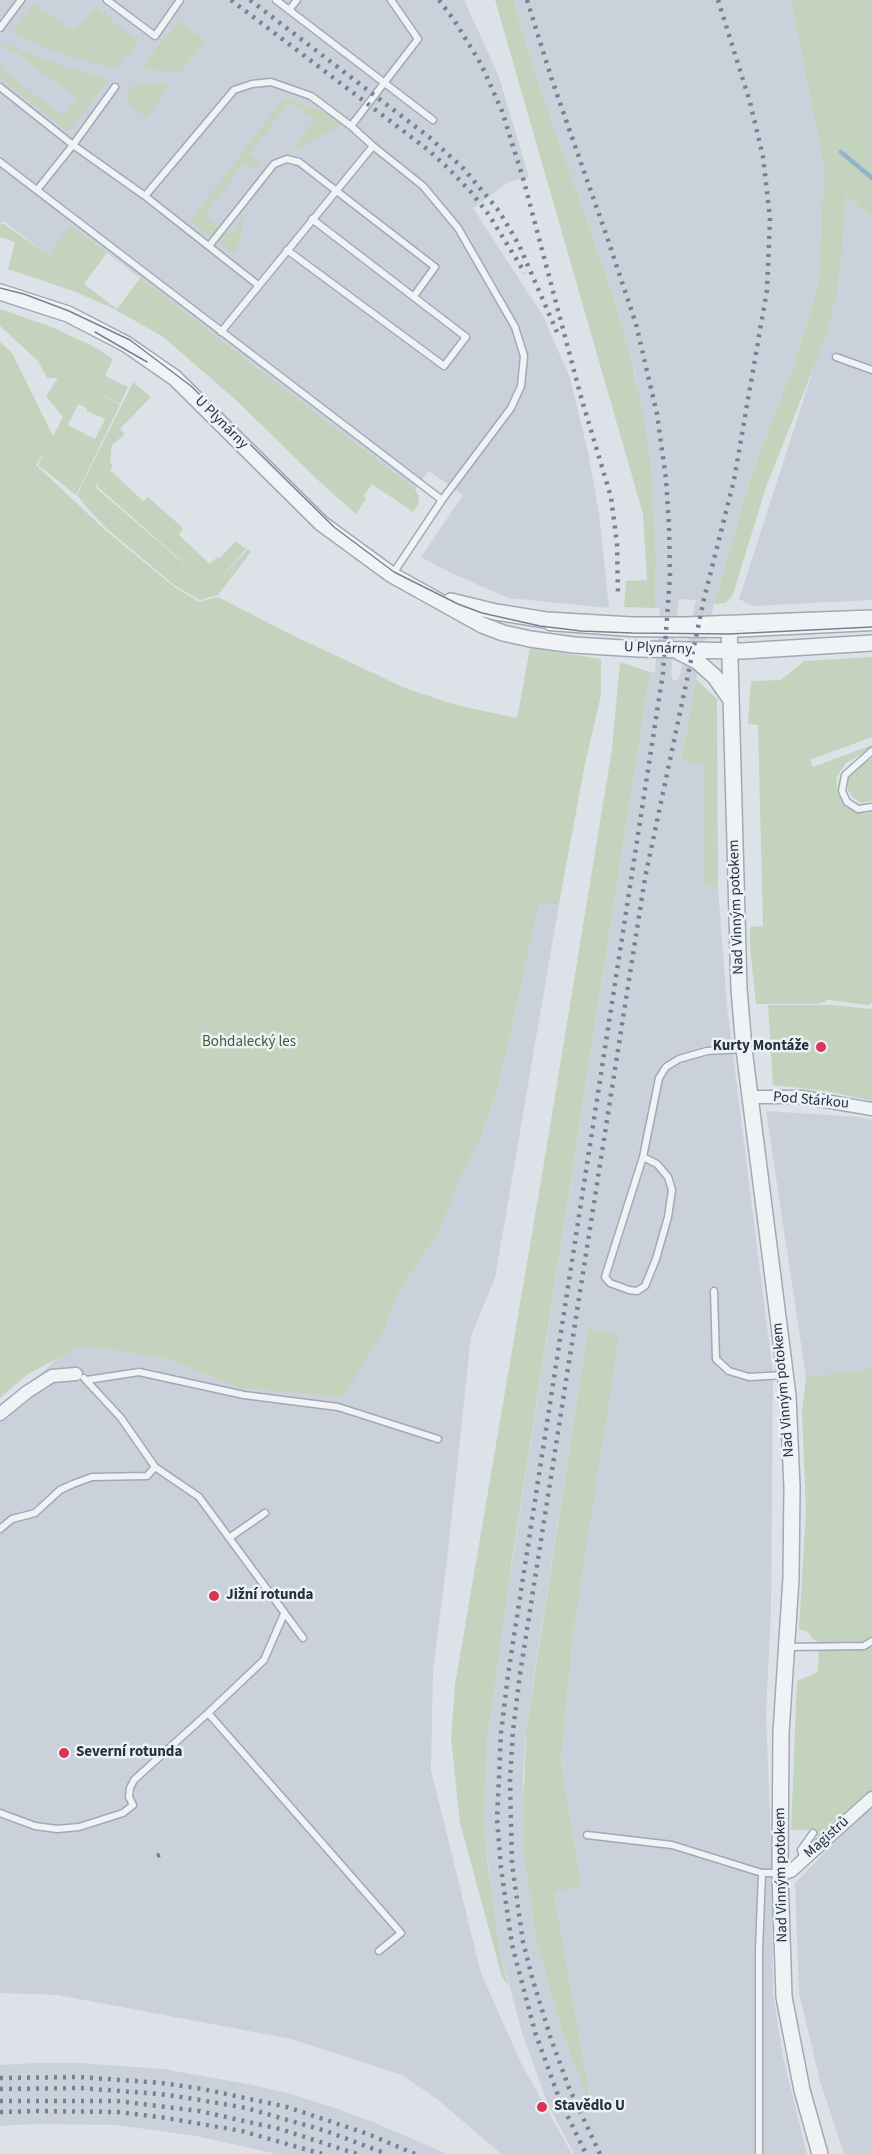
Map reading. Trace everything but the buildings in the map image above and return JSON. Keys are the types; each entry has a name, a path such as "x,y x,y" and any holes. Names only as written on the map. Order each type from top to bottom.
{"street":[{"name":"U Plynárny","path":"0,292 68,314 126,344 175,378 321,523 392,575 482,625 503,633 574,645 673,650 794,649 872,643"},
{"name":"U Plynárny","path":"420,590 458,604 546,620 729,629 872,618"},
{"name":"Nad Vinným potokem","path":"729,629 739,989 744,1048 785,1376 792,1487 792,1578 781,1733 780,1874 784,1997 802,2090 820,2154"},
{"path":"673,650 697,661 715,677 731,700"},
{"name":"Pod Stárkou","path":"750,1097 802,1097 872,1109"},
{"path":"0,1414 27,1392 52,1376 81,1377"},
{"name":"Magistrů","path":"780,1874 791,1871 872,1798"}],"lane":[{"path":"0,28 21,0"},
{"path":"107,0 155,36 180,0"},
{"path":"276,0 433,120"},
{"path":"289,10 297,0"},
{"path":"351,126 418,39 391,0"},
{"path":"145,196 234,90 252,84 271,82 311,96 351,126 423,186 458,228 515,327 524,356 521,386 514,402 442,500 392,575"},
{"path":"0,87 73,145 145,196 258,285"},
{"path":"37,190 115,87"},
{"path":"221,332 373,146"},
{"path":"209,246 274,164 287,159 299,162 435,267 414,296"},
{"path":"0,162 442,500"},
{"path":"288,250 444,366 466,337 312,219"},
{"path":"836,357 872,370"},
{"path":"729,629 872,627"},
{"path":"872,751 845,775 842,790 847,802 858,809 872,807"},
{"path":"643,1157 657,1164 668,1177 672,1190 668,1217 656,1258 645,1286 637,1291 610,1283 606,1277 643,1157 659,1078 666,1067 679,1059 707,1051 744,1048"},
{"path":"714,1291 716,1359 729,1371 748,1377 785,1376"},
{"path":"81,1377 139,1372 244,1395 338,1407 438,1439"},
{"path":"81,1377 121,1418 155,1467 199,1497 303,1638"},
{"path":"0,1529 12,1519 35,1513 60,1490 72,1484 92,1477 147,1476 155,1467"},
{"path":"229,1538 265,1513"},
{"path":"0,1813 35,1826 57,1828 79,1827 123,1813 133,1805 129,1797 134,1780 264,1660 284,1614"},
{"path":"787,1647 864,1646 872,1641"},
{"path":"208,1713 401,1933 379,1951"},
{"path":"804,1859 801,1850 813,1833"},
{"path":"587,1835 672,1845 762,1873 780,1874"},
{"path":"759,2154 759,1950 762,1873"}],"shaded area":[{"path":"0,0 464,0 498,74 529,177 509,182 473,208 543,316 570,378 589,456 599,514 609,608 508,598 421,557 463,495 429,471 415,489 71,225 50,257 4,221 0,225"},
{"path":"513,0 791,0 824,169 818,286 794,364 752,473 714,604 696,679 681,762 704,764 703,886 718,887 727,1006 773,1374 771,1612 766,1714 772,1873 773,1993 783,2057 807,2154 574,2154 547,2102 523,2036 499,1948 492,1906 484,1820 488,1732 495,1673 650,672 655,673 660,608 655,608 656,555 652,480 637,383 615,301 539,84","holes":["679,599 696,600 680,675 676,681 671,675","588,1328 574,1626 561,1759 581,1885 554,1893 591,2107 562,2032 536,1940 530,1899 523,1779 526,1732 534,1676"]},
{"path":"845,194 872,218 872,600 753,606 739,599 838,293"},
{"path":"539,903 559,904 495,1278 471,1336 433,1670 431,1770 481,1973 521,2063 572,2154 501,2154 437,2099 402,2075 291,2039 58,1995 0,1993 0,1408 61,1356 82,1346 168,1359 240,1388 384,1330 398,1293 438,1234 463,1172 481,1137 498,1088"},
{"path":"766,1111 860,1117 872,1120 872,1368 806,1377"},
{"path":"872,1804 872,2154 844,2154 820,2081 799,1993 795,1883"},
{"path":"80,2063 163,2069 248,2084 335,2108 447,2154 277,2154 196,2136 116,2125 0,2126 0,2065"}],"green space":[{"path":"495,0 513,0 539,84 615,301 630,355 644,417 652,480 656,555 655,608 624,607 626,581 647,580 643,514"},
{"path":"791,0 872,0 872,218 846,195 838,292 823,344 766,487 733,594 726,603 714,604 752,473 794,364 818,286 824,169"},
{"path":"34,4 74,31 93,9 97,9 137,40 137,43 119,66 115,67 51,50 12,33"},
{"path":"178,22 204,40 203,43 180,72 146,70 144,64"},
{"path":"0,43 65,67 105,78 107,82 70,130 66,131 0,77 0,63 1,69 62,115 66,114 75,97"},
{"path":"137,82 166,84 168,87 146,118 127,103 129,99 127,93"},
{"path":"286,98 340,118 341,123 292,151 314,120 289,102 250,154 260,162 254,170 243,163 205,216 230,234 245,214 237,252 232,253 190,221"},
{"path":"0,224 4,224 48,255 71,225 107,253 84,284 117,309 140,278 415,489 419,496 418,504 413,512 372,484 356,514 237,401 162,336 112,308 73,291 8,269 15,242 0,237"},
{"name":"Bohdalecký les","path":"0,309 49,326 93,346 113,359 105,376 128,387 120,404 91,390 120,405 76,495 38,465 46,450 36,465 104,529 173,586 199,602 218,597 294,636 405,688 456,705 517,718 530,648 601,659 601,695 585,764 559,904 539,904 498,1088 481,1137 463,1172 438,1234 398,1293 384,1330 343,1397 240,1388 168,1359 82,1346 28,1374 0,1398 0,342 12,353 53,436 63,417 46,396 58,378 47,378 38,361 0,326","holes":["78,404 87,408 86,411 105,419 95,439 68,425"]},
{"path":"133,382 151,397 120,429 125,434 112,445 110,462 113,466 110,470 143,501 148,497 183,528 179,535 210,564 217,557 219,559 236,541 246,549 217,582 248,549 251,552 218,595 200,600 174,585 106,528 77,495","holes":["100,481 97,486 212,588 95,487"]},
{"path":"872,657 872,737 810,760 813,767 872,745 872,748 846,763 836,778 838,794 845,805 858,813 872,812 872,1003 868,1005 828,1000 819,1004 756,1004 750,927 763,926 758,725 748,724 751,681 781,680 804,661"},
{"path":"620,662 650,672 512,1560 488,1732 484,1820 488,1870 499,1948 508,1985 502,1977 460,1823 451,1738 455,1685 612,749"},
{"path":"696,679 717,699 718,887 703,886 704,764 681,762"},
{"path":"872,758 872,801 861,803 853,798 848,790 847,781 853,771"},
{"name":"Kurty Montáže","path":"768,1005 833,1005 872,1009 872,1101 826,1091 773,1085"},
{"path":"588,1328 619,1336 574,1626 561,1759 581,1885 554,1893 592,2111 562,2032 536,1940 525,1863 523,1820 526,1732"},
{"path":"872,1368 872,1791 818,1836 808,1830 791,1830 797,1681 818,1672 819,1642 814,1640 808,1632 799,1629 806,1510 802,1412 806,1377"}],"waterway":[{"path":"841,152 872,178"}],"tram line":[{"path":"0,288 24,294 69,311 130,340 191,386 334,527 394,572 458,604 482,613 540,626 581,631 729,634 872,627"},
{"path":"95,332 147,362"}],"railway":[{"path":"231,0 427,149 448,168 489,215 525,273"},
{"path":"250,0 429,137 464,169 499,211 519,245 557,332"},
{"path":"439,0 481,64 502,111 523,178 581,397 611,497 617,544 618,595"},
{"path":"527,0 552,80 636,324 657,414 666,479 669,525 670,576 663,673 508,1675 501,1733 497,1819 501,1868 512,1945 535,2032 559,2098 586,2154"},
{"path":"600,2154 569,2088 550,2036 523,1942 512,1864 510,1779 520,1674 645,878 704,599 734,480 767,290 770,218 763,157 750,102 718,0"},
{"path":"157,1856 162,1854"},
{"path":"0,2078 79,2077 162,2083 203,2089 287,2107 368,2134 415,2154"},
{"path":"0,2089 80,2088 160,2094 201,2100 246,2108 326,2131 387,2154"},
{"path":"0,2101 117,2101 199,2111 280,2129 357,2154"},
{"path":"0,2112 117,2112 160,2117 242,2131 322,2154"}],"place":[{"name":"Kurty Montáže","path":"821,1047"},
{"name":"Jižní rotunda","path":"214,1596"},
{"name":"Severní rotunda","path":"64,1753"},
{"name":"Stavědlo U","path":"542,2107"}]}
